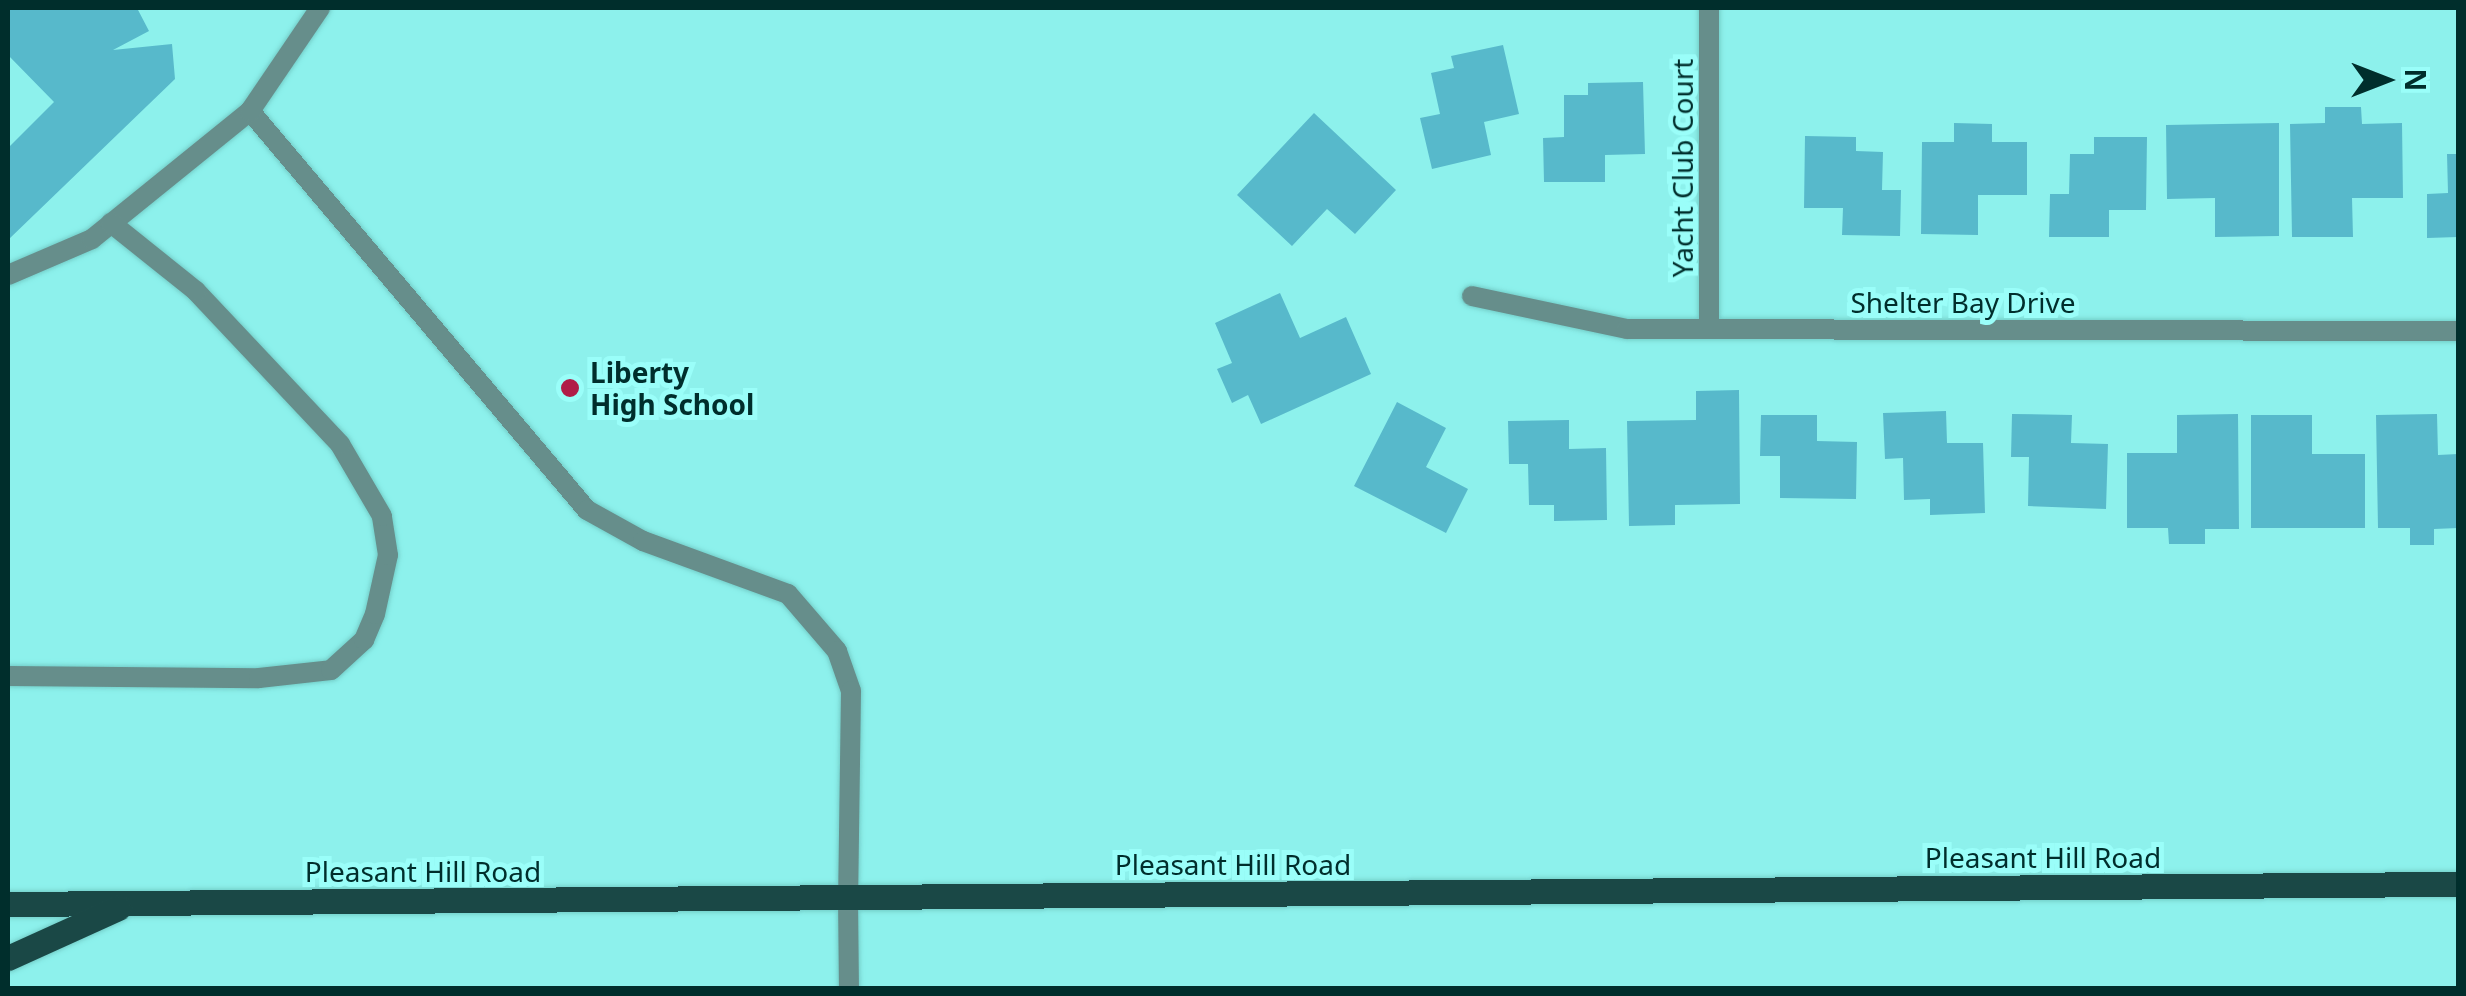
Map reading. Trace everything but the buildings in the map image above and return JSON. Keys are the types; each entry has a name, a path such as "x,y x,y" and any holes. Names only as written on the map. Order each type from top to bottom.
{"main road":[{"name":"Pleasant Hill Road","path":"8,904 2458,884"},
{"path":"8,958 132,903"}],"street":[{"path":"8,276 63,256 111,223 250,111 320,8"},
{"name":"Yacht Club Court","path":"1709,8 1709,329"},
{"path":"250,111 588,510 642,541 788,594 837,650 851,692 849,988"},
{"path":"8,676 259,678 330,670 364,640 388,555 382,516 340,444 196,291 111,223"},
{"name":"Shelter Bay Drive","path":"1472,296 1626,329 2458,331"}],"place":[{"name":"Liberty High School","path":"570,388"}]}
